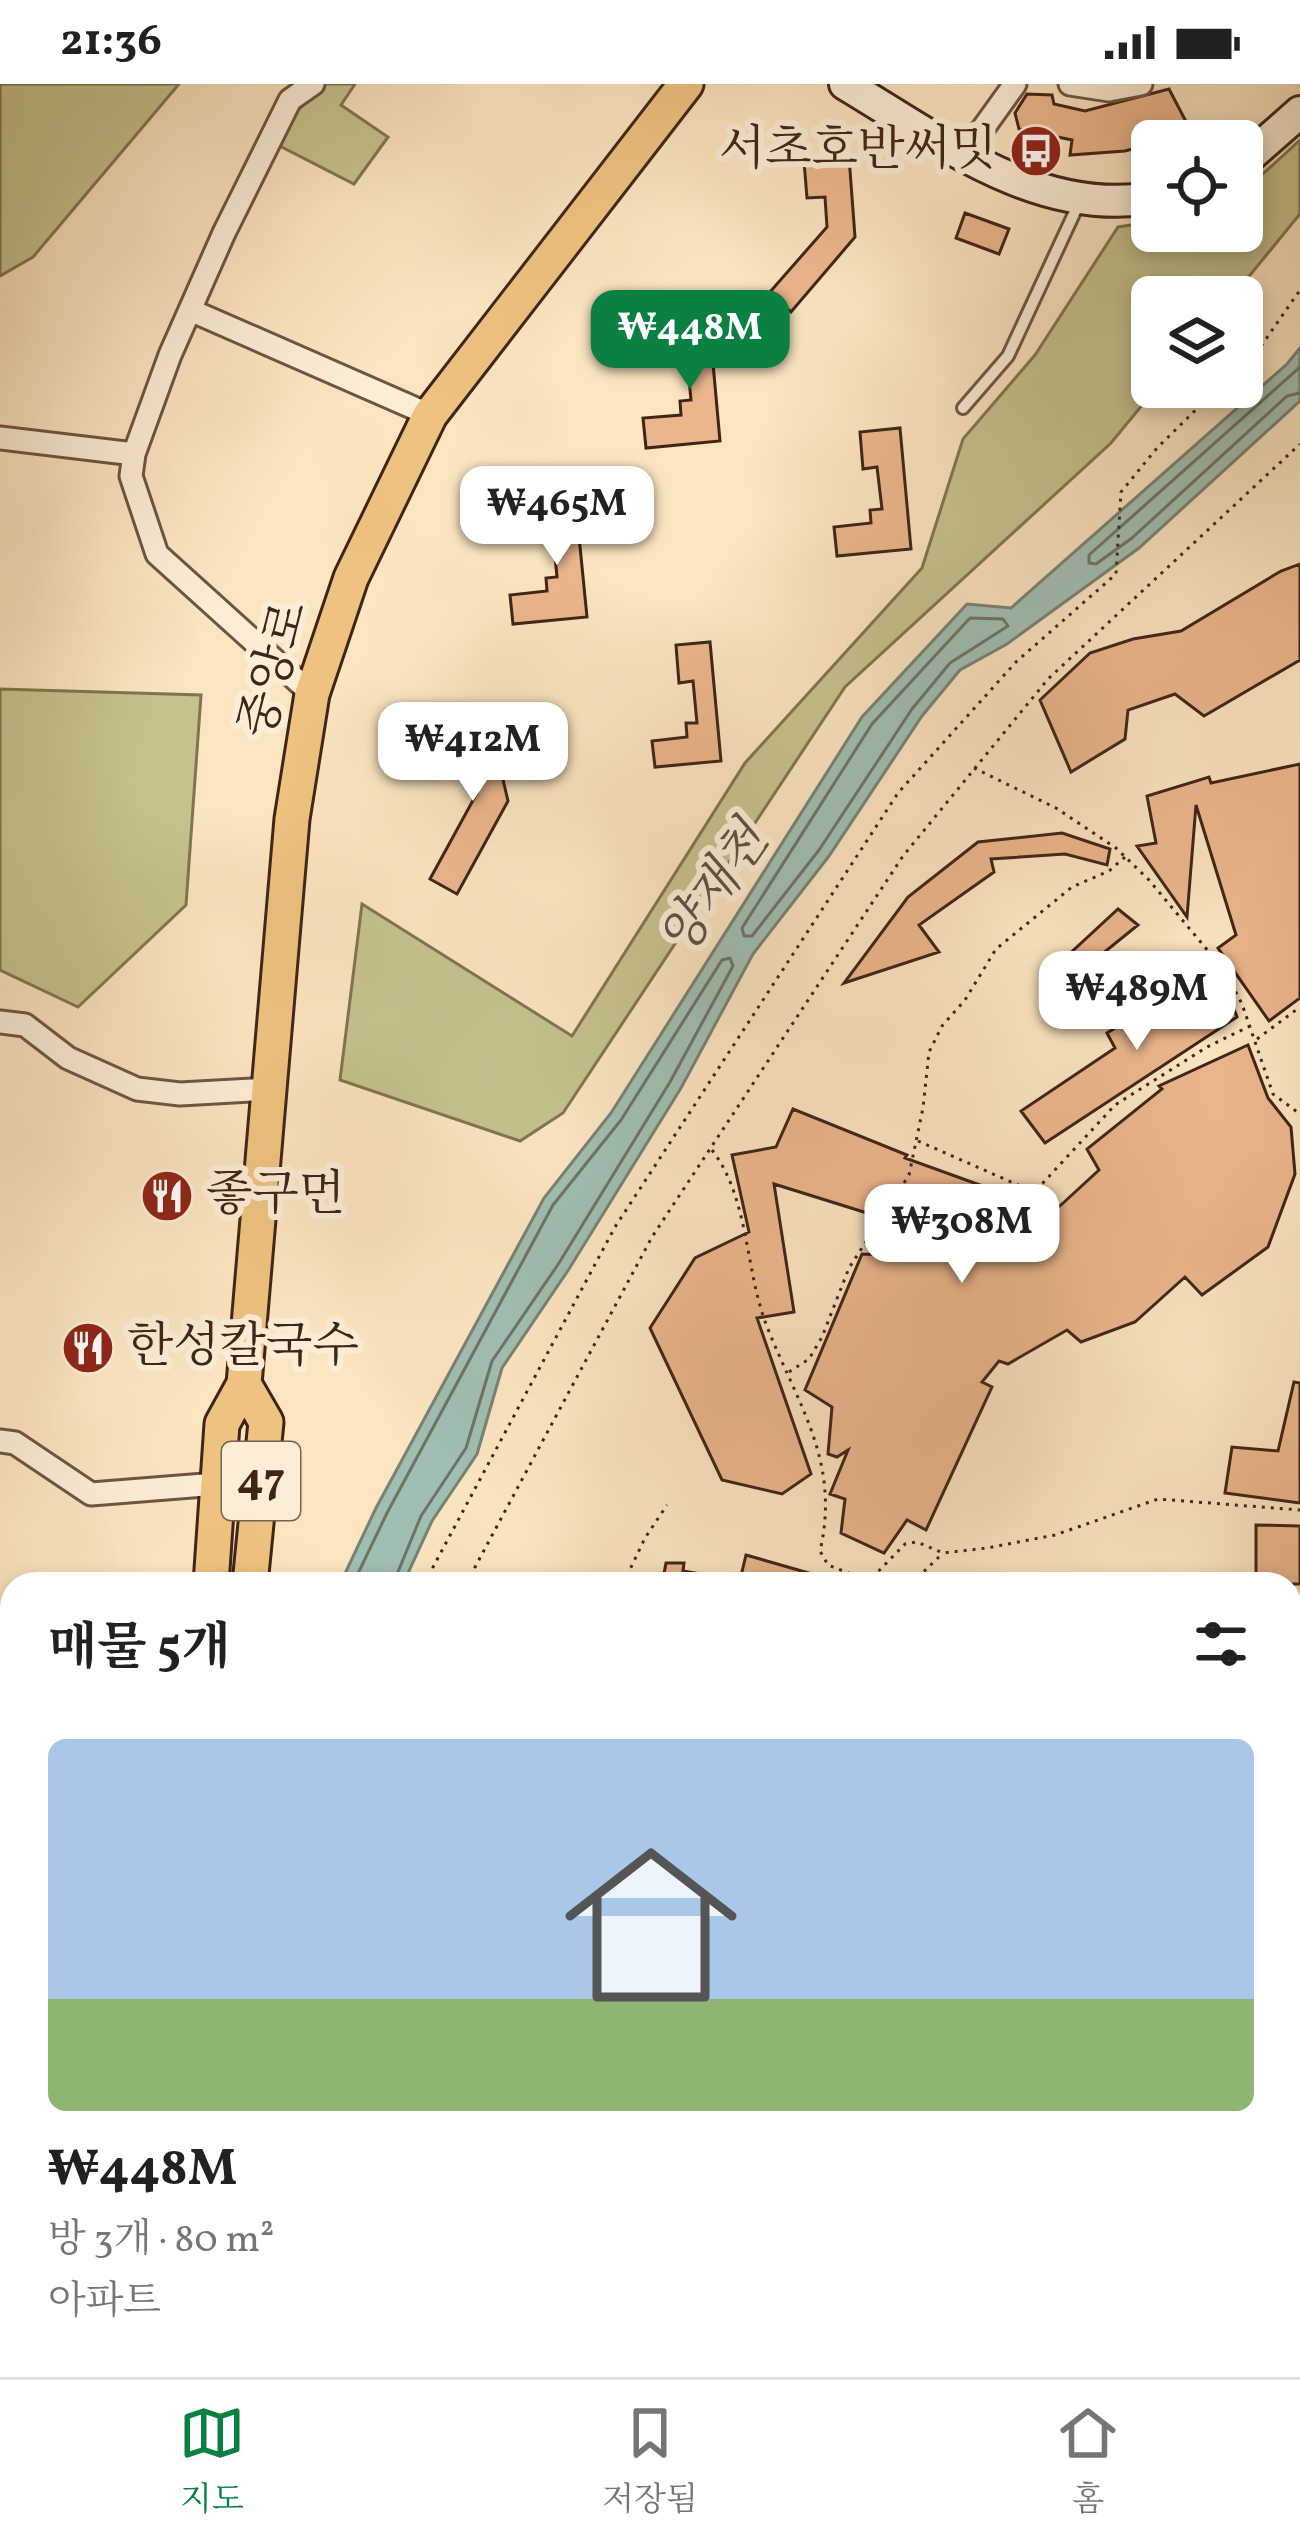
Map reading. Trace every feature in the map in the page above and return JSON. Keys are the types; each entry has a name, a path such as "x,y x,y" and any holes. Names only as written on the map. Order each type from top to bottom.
{"main road":[{"name":"중앙로","path":"212,1572 223,1424 244,1384 292,819 311,694 351,578 430,415 686,84"},
{"name":"중앙로","path":"244,1384 266,1422 251,1572"}],"street":[{"path":"311,694 157,554 131,476 134,454 190,310 283,112 290,100 313,84"},
{"path":"845,84 964,155 1031,186 1080,200 1131,199"},
{"path":"964,155 1015,84"},
{"path":"1070,84 1108,90 1141,84"},
{"path":"1263,145 1300,112"},
{"path":"190,310 430,415"},
{"path":"0,438 134,454"},
{"path":"0,1022 25,1025 68,1058 137,1089 180,1094 268,1089"},
{"path":"0,1441 15,1443 92,1494 217,1484"}],"lane":[{"path":"963,409 1008,356 1080,200"}],"path":[{"path":"1263,343 1300,290"},
{"path":"430,1572 615,1227 898,793 1016,662 1116,574 1121,492 1198,408"},
{"path":"472,1572 652,1237 903,856 1048,679 1300,444"},
{"path":"974,768 1056,808 1125,857 1224,970 1250,1026 1273,1094 1300,1114"},
{"path":"789,1372 809,1359 823,1337 849,1268 909,1175 929,1052 996,949 1072,887 1109,872 1125,857"},
{"path":"1255,1040 1300,1007"},
{"path":"916,1140 1025,1188 1042,1184 1115,1106 1250,1026"},
{"path":"710,1148 731,1186 766,1323 819,1455 828,1516 820,1551 828,1564 845,1572"},
{"path":"877,1572 905,1544 917,1542 943,1553 1055,1535 1158,1499 1300,1510"},
{"path":"628,1572 667,1505"},
{"path":"923,1572 943,1553"}],"shaded area":[{"path":"0,84 179,84 33,257 0,276"},
{"path":"326,84 355,84 341,105 388,137 354,184 274,143 281,126"},
{"path":"1300,140 1300,214 1249,276 1131,276 1131,408 1140,408 1111,443 845,687 563,1113 520,1141 340,1080 362,904 572,1036 745,763 922,568 963,439 1035,355 1118,227 1131,225 1131,252 1263,252 1263,174"},
{"path":"0,689 201,695 186,905 78,1007 0,970"}],"water":[{"path":"1300,348 1300,401 1139,548 1007,644 960,670 922,716 829,856 753,954 681,1088 502,1368 477,1454 432,1521 409,1572 346,1572 544,1198 611,1113 862,717 967,604 1011,608 1237,408 1263,408 1263,385"}],"building":[{"path":"1169,89 1185,120 1131,120 1131,149 1070,155 1072,140 1019,129 1015,113 1027,94 1052,95 1054,104 1085,111"},
{"path":"849,157 855,237 791,312 769,293 827,227 825,197 807,198 804,161"},
{"path":"965,213 1009,229 999,254 956,238"},
{"path":"709,319 720,441 646,448 643,418 681,415 680,401 691,400 687,359 673,360 669,323"},
{"path":"900,428 911,549 837,556 834,527 871,523 870,510 882,509 877,467 863,469 860,432"},
{"path":"575,496 587,617 513,624 510,595 547,591 546,578 557,577 553,535 539,536 536,500"},
{"path":"1300,564 1300,660 1204,716 1175,694 1128,710 1125,739 1071,772 1040,700 1090,653 1181,631"},
{"path":"710,642 721,761 655,767 652,741 687,737 686,723 697,723 693,681 679,683 676,645"},
{"path":"490,724 508,801 457,894 430,879 477,793 472,771 456,775 446,735"},
{"path":"1300,764 1300,998 1269,1021 1218,948 1236,935 1196,805 1187,917 1137,846 1156,843 1147,796 1209,777 1211,783"},
{"path":"1062,833 1110,849 1107,865 1065,854 991,859 994,872 919,925 939,952 844,983 908,897 978,842"},
{"path":"1118,909 1138,925 1065,984 1051,971"},
{"path":"1217,966 1237,1017 1045,1143 1021,1111 1115,1048 1107,1033"},
{"path":"1248,1045 1268,1098 1291,1127 1295,1174 1268,1247 1202,1295 1185,1277 1135,1322 1081,1342 1067,1330 1008,1364 999,1361 982,1382 992,1387 926,1530 907,1520 884,1553 841,1533 845,1499 830,1494 848,1450 837,1457 828,1454 832,1407 805,1390 862,1254 882,1255 899,1223 774,1184 794,1312 757,1318 811,1474 782,1494 722,1480 650,1328 695,1258 749,1232 732,1155 776,1147 793,1109 991,1189 976,1245 1021,1210 1037,1227 1099,1170 1087,1149 1162,1089 1159,1086"},
{"path":"1294,1382 1300,1383 1300,1503 1225,1493 1232,1447 1278,1451"},
{"path":"1256,1525 1300,1526 1300,1572 1256,1572"},
{"path":"746,1555 805,1572 742,1572"},
{"path":"666,1563 684,1563 683,1571 689,1572 664,1572"}],"place":[{"name":"서초호반써밋","path":"1036,151"},
{"name":"좋구먼","path":"167,1196"},
{"name":"한성칼국수","path":"88,1348"}],"water label":[{"name":"양재천","path":"716,891"}]}
